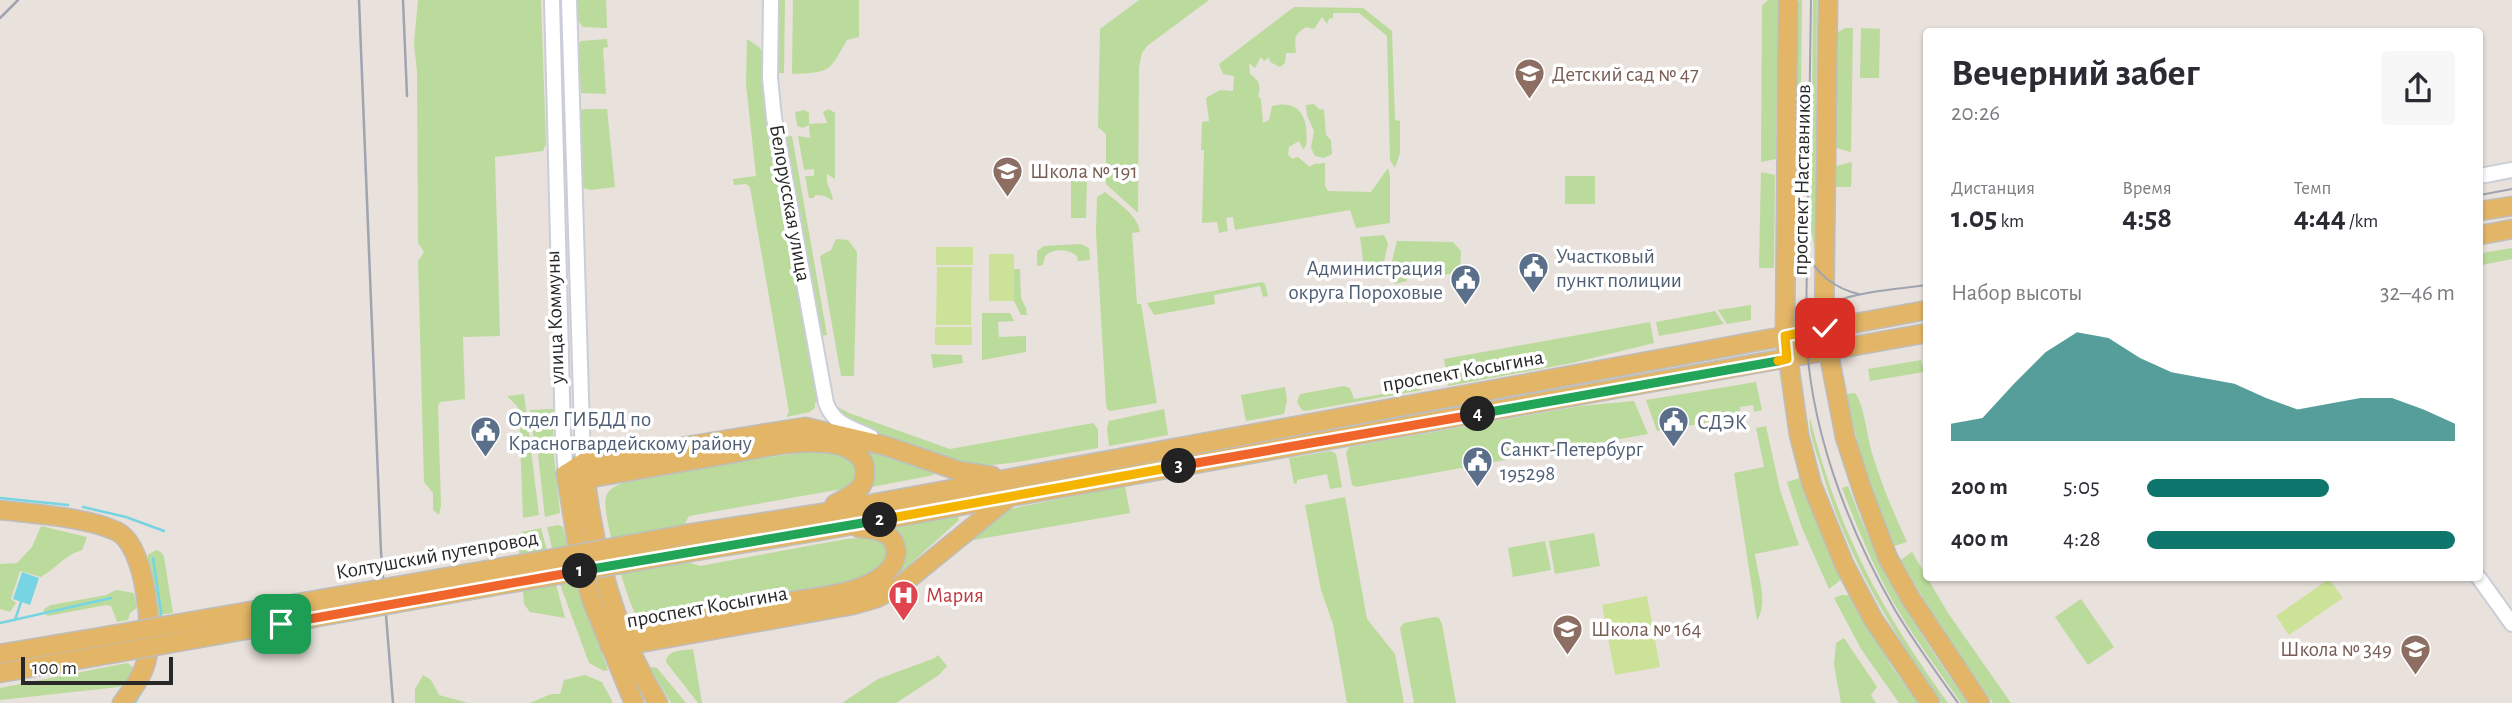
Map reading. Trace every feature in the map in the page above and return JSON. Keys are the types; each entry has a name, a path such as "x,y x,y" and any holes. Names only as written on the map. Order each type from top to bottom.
{"main road":[{"name":"проспект Наставников","path":"1788,0 1785,336 1803,451 1824,518 1873,619 1930,703"},
{"name":"проспект Наставников","path":"1828,0 1825,328 1845,437 1875,526 1911,599 1980,703"},
{"path":"2483,211 2512,206"},
{"path":"2483,234 2512,229"},
{"name":"проспект Косыгина","path":"688,543 1008,487 1923,311"},
{"name":"проспект Косыгина","path":"566,474 805,427 886,446 1008,487 1787,359 1923,334"},
{"name":"проспект Косыгина","path":"584,471 779,445 828,443 855,452 866,468 865,478 854,494 818,522"},
{"name":"улица Коммуны","path":"584,471 599,555 626,638 658,703"},
{"name":"улица Коммуны","path":"566,474 580,560 592,601 634,703"},
{"name":"проспект Косыгина","path":"626,638 853,605 877,598 900,586 1008,487"},
{"path":"0,510 56,517 118,531 133,548 147,603 149,638 147,661 139,680 122,703"},
{"name":"проспект Косыгина","path":"610,646 626,638 851,589 873,582 888,572 895,563 894,543 889,537 874,530 818,522"},
{"name":"Колтушский путепровод","path":"114,644 688,543"},
{"path":"0,654 114,644"},
{"path":"0,673 114,644"}],"street":[{"name":"улица Коммуны","path":"552,0 566,474"},
{"name":"улица Коммуны","path":"569,0 584,471"},
{"name":"Белорусская улица","path":"771,0 770,78 774,118 826,403"},
{"path":"2483,175 2512,170"},
{"path":"805,427 817,417 826,403"},
{"path":"826,403 837,422 871,436 886,446"},
{"path":"2481,581 2512,624"}],"green space":[{"path":"418,0 541,0 546,144 543,151 495,157 500,336 463,337 465,399 440,402 438,406 439,515 433,510 433,493 424,482 418,261 424,252 418,243 417,72 414,43"},
{"path":"578,0 606,0 607,28 583,27 578,21"},
{"path":"778,0 785,0 784,73 778,73"},
{"path":"793,0 859,0 859,37 847,40 827,69 792,74"},
{"path":"1139,0 1209,0 1147,46 1142,53 1139,67 1138,213 1106,184 1106,134 1098,127 1100,29"},
{"path":"1768,0 1778,0 1776,159 1761,162 1762,6"},
{"path":"1802,0 1799,251 1796,251 1798,1"},
{"path":"1813,0 1817,0 1815,250 1811,230"},
{"path":"1294,7 1363,8 1392,31 1395,120 1400,121 1400,153 1395,168 1390,160 1387,36 1359,13 1333,13 1333,18 1329,19 1327,24 1322,17 1314,29 1306,27 1296,37 1296,53 1286,53 1285,63 1280,67 1270,62 1269,57 1264,61 1261,57 1255,68 1249,63 1250,74 1259,84 1258,96 1261,99 1263,123 1269,120 1272,106 1282,104 1297,109 1306,128 1306,146 1303,149 1299,141 1289,147 1288,154 1292,159 1298,157 1310,167 1325,163 1325,186 1328,191 1371,192 1388,168 1390,223 1356,228 1350,210 1235,230 1233,217 1226,218 1228,231 1219,233 1217,222 1202,223 1202,122 1209,121 1206,98 1220,90 1233,91 1234,76 1223,74 1219,64"},
{"path":"1853,28 1851,152 1836,148 1838,32"},
{"path":"1861,28 1880,29 1879,78 1860,78"},
{"path":"607,39 608,47 603,48 606,94 581,93 578,44 581,41"},
{"path":"747,39 763,53 769,119 819,402 815,403 815,408 810,412 786,417 789,412 750,187 746,184 734,185 733,179 756,176 746,84"},
{"path":"1314,104 1324,110 1326,135 1331,140 1332,154 1324,158 1315,156 1311,148 1314,131 1306,105"},
{"path":"607,109 615,187 591,190 583,188 579,110"},
{"path":"829,109 835,113 835,179 827,174 833,201 825,196 815,195 814,198 809,198 805,176 814,176 814,169 804,170 798,136 810,138 809,125 803,128 797,126 795,112 805,110 809,113 809,124 827,123 823,112"},
{"path":"792,136 827,335 821,336 785,137"},
{"path":"1852,162 1851,187 1836,187 1836,166"},
{"path":"1761,172 1775,175 1774,268 1759,268"},
{"path":"1565,176 1595,176 1595,204 1565,204"},
{"path":"1087,177 1086,218 1071,218 1071,178"},
{"path":"1105,192 1131,214 1140,232 1132,233 1137,304 1141,304 1157,403 1110,411 1106,403 1096,232 1097,197"},
{"path":"1384,235 1388,244 1383,266 1364,268 1360,237"},
{"path":"836,239 848,240 857,252 854,376 841,376 820,256 831,250"},
{"path":"1397,241 1453,242 1461,251 1460,272 1432,277 1430,269 1406,273 1407,281 1394,284 1390,269"},
{"path":"1081,244 1089,248 1090,260 1078,261 1073,254 1057,251 1045,256 1043,265 1037,266 1037,251 1044,246"},
{"path":"936,247 973,247 973,265 936,265"},
{"path":"2512,248 2512,259 2483,265 2483,253"},
{"path":"989,254 1014,254 1014,301 989,301"},
{"path":"937,267 972,267 971,325 936,325"},
{"path":"1014,269 1020,269 1021,298 1027,315 1021,315 1014,301"},
{"path":"1262,282 1268,296 1263,297 1260,286 1214,295 1215,304 1154,315 1147,303"},
{"path":"1751,305 1751,320 1727,324 1718,310"},
{"path":"1715,311 1724,324 1659,336 1656,322"},
{"path":"982,313 1010,313 1014,321 998,322 999,337 1026,336 1026,352 982,360"},
{"path":"1650,322 1654,343 1572,363 1448,386 1444,359"},
{"path":"935,327 972,327 972,345 935,345"},
{"path":"931,354 962,355 963,363 933,368"},
{"path":"1921,360 1923,372 1870,381 1868,369"},
{"path":"1756,382 1762,410 1754,412 1753,405 1740,407 1740,417 1657,431 1646,400"},
{"path":"1344,386 1350,388 1354,399 1417,388 1422,390 1305,411 1297,402 1300,394"},
{"path":"1285,387 1287,400 1284,414 1246,421 1241,395"},
{"path":"1855,393 1880,478 1907,542 1894,546 1872,490 1855,433 1846,394"},
{"path":"524,394 539,515 523,518 519,414 517,406 507,396"},
{"path":"1634,401 1648,434 1356,487 1352,485 1346,453 1349,447 1580,406"},
{"path":"834,405 849,413 950,449 1093,423 1098,429 1098,448 1011,463 957,463 847,422"},
{"path":"553,409 553,437 534,441 530,410"},
{"path":"1164,409 1168,435 1109,446 1109,421"},
{"path":"1810,418 1834,497 1864,568 1902,635 1948,703 1942,703 1904,647 1855,559 1830,496 1813,441"},
{"path":"1766,426 1780,490 1799,545 1755,554 1762,596 1757,620 1734,473 1764,467 1756,428"},
{"path":"851,441 933,472 934,475 872,487"},
{"path":"553,447 560,513 545,517 538,455 541,449"},
{"path":"1331,451 1336,454 1342,487 1330,489 1327,474 1297,480 1294,484 1289,458"},
{"path":"808,452 834,454 850,460 857,472 854,482 842,489 689,516 685,523 691,563 700,566 846,539 872,538 886,547 886,560 882,566 858,578 825,587 646,618 636,614 621,575 607,520 605,506 610,490 622,483 751,459"},
{"path":"1803,477 1817,521 1842,579 1829,589 1802,528 1787,482"},
{"path":"1125,486 1130,513 962,542 994,516 1009,509"},
{"path":"1848,486 1872,545 1900,599 1968,703 1961,703 1913,634 1890,595 1867,550 1842,488"},
{"path":"1345,497 1367,619 1395,654 1404,703 1347,703 1333,624 1321,590 1305,505"},
{"path":"958,516 959,520 899,574 882,585 893,528"},
{"path":"41,526 87,537 82,550 70,555 41,577 20,571 11,599 16,603 10,612 0,609 0,564 17,563 32,547"},
{"path":"547,527 563,527 577,584 608,670 604,671 589,663 561,587"},
{"path":"541,528 565,618 530,612 524,604 518,537 522,532"},
{"path":"1594,533 1600,566 1555,574 1549,541"},
{"path":"1545,541 1551,570 1513,577 1508,548"},
{"path":"156,550 164,557 173,613 158,615 148,561 148,555"},
{"path":"1912,552 1923,571 1923,581 1929,581 1948,613 2011,703 1993,703 1937,622 1901,560"},
{"path":"2326,581 2330,581 2343,598 2289,635 2276,616"},
{"path":"116,590 134,593 137,608 130,613 128,620 117,622 111,606 106,605 48,616 44,612 44,609 51,605 106,595"},
{"path":"1851,595 1892,667 1918,703 1899,703 1861,649 1834,598"},
{"path":"1647,596 1660,667 1615,675 1602,605"},
{"path":"2081,599 2114,647 2088,665 2055,617"},
{"path":"1439,618 1442,624 1456,703 1414,703 1400,628 1404,623"},
{"path":"1844,638 1877,687 1871,695 1876,703 1841,703 1834,665 1836,643"},
{"path":"693,649 702,703 698,703 666,662 672,653"},
{"path":"938,655 947,666 939,675 896,703 842,703 878,679"},
{"path":"127,663 132,666 132,673 119,687 0,700 0,688"},
{"path":"650,668 657,668 686,703 671,703"},
{"path":"423,675 431,680 439,695 468,703 415,703 415,689"},
{"path":"585,675 602,682 613,703 530,703 551,694 560,694 564,680"}],"water":[{"path":"22,572 39,578 30,605 13,599"}],"waterway":[{"path":"0,498 68,505"},
{"path":"83,507 126,517 164,531"},
{"path":"153,558 160,621"},
{"path":"0,623 111,598"},
{"path":"15,620 21,602"},
{"path":"154,666 156,652"},
{"path":"135,703 147,682"}],"tram line":[{"path":"1811,0 1806,326 1814,400 1833,473 1861,544 1902,622 1958,703"},
{"path":"2483,194 2512,189"},
{"path":"1807,253 1816,268 1828,280 1859,294"},
{"path":"1805,326 1815,314 1843,299 1923,285"}],"railway":[{"path":"0,18 18,0"},
{"path":"359,0 381,552 393,703"},
{"path":"403,0 407,96"}],"place":[{"name":"Детский сад № 47","path":"1529,101"},
{"name":"Школа № 191","path":"1007,198"},
{"name":"Участковый пункт полиции","path":"1533,295"},
{"name":"Администрация округа Пороховые","path":"1466,307"},
{"name":"СДЭК","path":"1674,449"},
{"name":"Отдел ГИБДД по Красногвардейскому району","path":"485,458"},
{"name":"Санкт-Петербург 195298","path":"1477,488"},
{"name":"Мария","path":"903,622"},
{"name":"Школа № 164","path":"1568,656"},
{"name":"Школа № 349","path":"2415,676"}],"route":[{"path":"281,624 1758,365 1787,359 1785,336 1825,328"}]}
